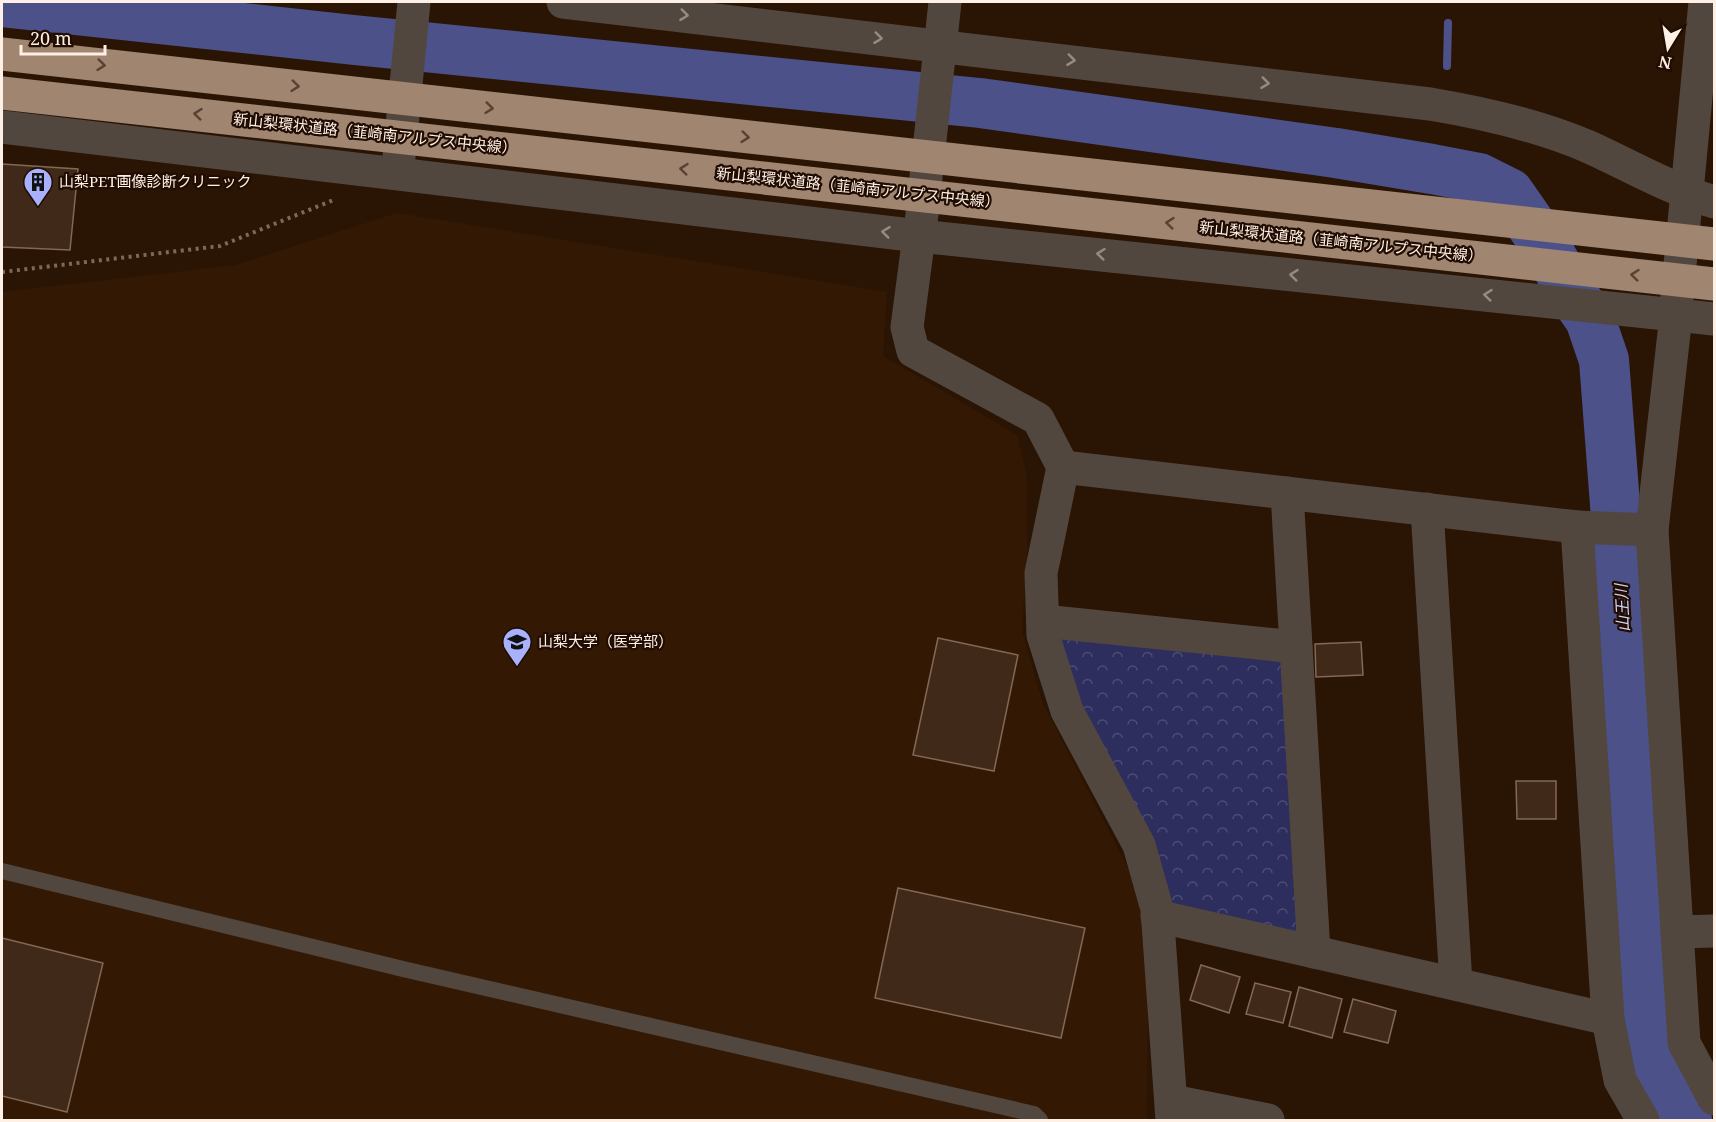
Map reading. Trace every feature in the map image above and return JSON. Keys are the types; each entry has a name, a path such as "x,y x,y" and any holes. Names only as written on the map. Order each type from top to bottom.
{"highway":[{"path":"2,54 1714,244"},
{"name":"新山梨環状道路（韮崎南アルプス中央線）","path":"2,93 1714,284"}],"street":[{"path":"563,2 1374,96 1485,113 1537,128 1588,147 1701,198"},
{"path":"945,2 907,327 913,351 1038,419 1063,467 1041,573 1043,635 1067,711 1139,845 1157,916 1172,1111 1268,1120"},
{"path":"397,173 413,16"},
{"path":"1708,18 1701,198 1676,315 1652,530 1684,1043 1714,1099"},
{"path":"2,127 919,236 1714,319"},
{"path":"1063,467 1576,526 1652,530"},
{"path":"1287,493 1314,952"},
{"path":"1427,509 1456,984"},
{"path":"1576,526 1608,1019 1620,1080 1643,1120"},
{"path":"1043,621 1296,647"},
{"path":"1157,916 1608,1019"},
{"path":"1677,933 1714,931"}],"lane":[{"path":"2,871 403,969 1034,1114 1040,1120"}],"path":[{"path":"2,272 220,246 342,196"}],"shaded area":[{"name":"山梨大学（医学部）","path":"397,213 887,292 883,356 1017,435 1027,476 1027,552 1022,632 1043,704 1138,887 1148,955 1147,1120 2,1120 2,292 236,265"}],"green space":[{"path":"1043,621 1296,647 1314,952 1157,916"}],"building":[{"name":"山梨PET画像診断クリニック","path":"2,164 78,169 70,250 2,247"},
{"path":"938,638 1018,655 994,771 913,755"},
{"path":"1361,642 1363,675 1316,677 1315,644"},
{"path":"1516,781 1556,781 1556,819 1517,819"},
{"path":"898,888 1085,928 1061,1038 875,998"},
{"path":"2,938 103,963 67,1112 2,1096"},
{"path":"1201,965 1240,977 1229,1013 1190,1000"},
{"path":"1255,983 1291,992 1283,1023 1246,1014"},
{"path":"1299,987 1342,999 1332,1038 1289,1026"},
{"path":"1353,999 1396,1011 1388,1043 1344,1032"}],"waterway":[{"path":"2,2 980,103 1336,153 1432,169 1479,178 1509,193 1544,243 1570,290 1590,319 1604,360 1619,557 1643,990 1650,1057 1687,1120"},
{"name":"山王川","path":"1447,66 1448,23"}],"place":[{"name":"山梨PET画像診断クリニック","path":"38,208"},
{"name":"山梨大学（医学部）","path":"517,668"}]}
